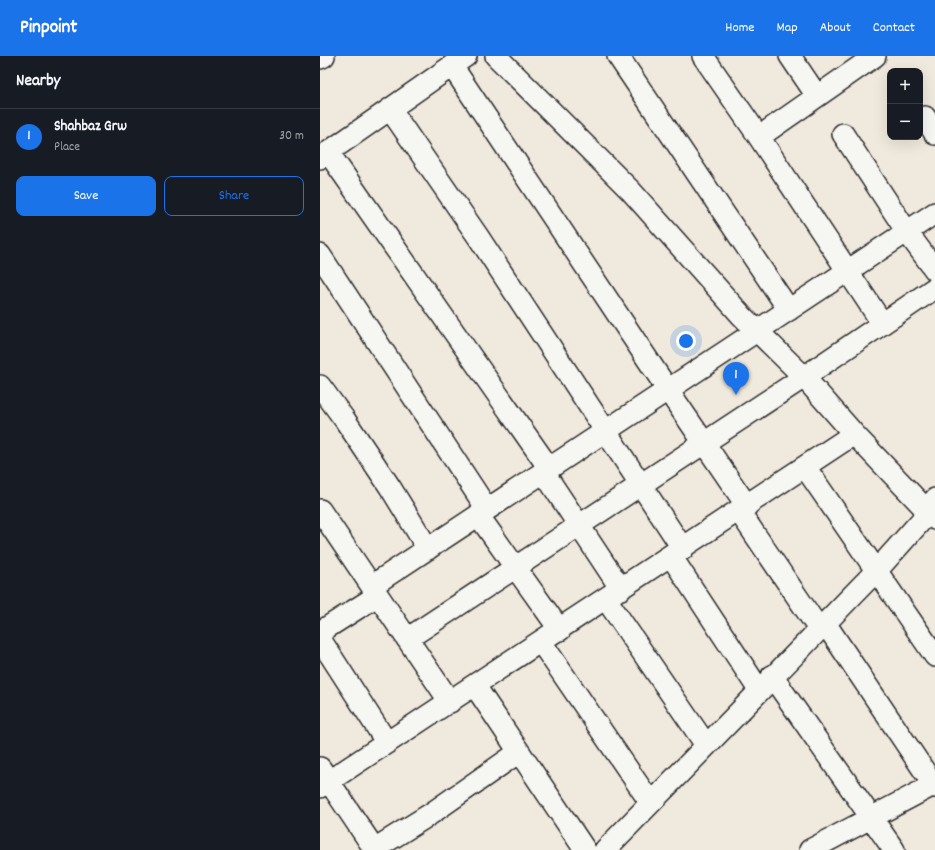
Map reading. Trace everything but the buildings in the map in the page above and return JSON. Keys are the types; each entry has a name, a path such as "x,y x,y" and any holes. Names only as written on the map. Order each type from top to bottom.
{"street":[{"path":"320,58 324,56"},
{"path":"496,56 631,191 742,316 804,377 854,434 933,510 876,571 605,850"},
{"path":"618,56 789,310"},
{"path":"703,56 759,137 882,324"},
{"path":"790,56 817,96"},
{"path":"759,137 875,56"},
{"path":"706,745 614,594 580,526 546,470 324,155 459,61 668,390 704,444 743,508 822,626 935,785 810,850"},
{"path":"390,109 483,245 606,430 642,485 677,552 766,683 872,818 894,850"},
{"path":"843,134 906,232 935,270"},
{"path":"320,632 372,599 374,592 373,585 935,213"},
{"path":"320,255 517,567 560,630"},
{"path":"407,639 704,444 935,288"},
{"path":"320,386 390,487 428,549"},
{"path":"519,752 429,815 374,850 323,779 387,743 475,686 854,434"},
{"path":"805,467 935,656"},
{"path":"320,510 374,592 450,702"},
{"path":"320,639 387,743"},
{"path":"541,642 650,802"},
{"path":"475,686 585,850"}],"place":[{"name":"Shahbaz Grw","path":"736,395"}]}
